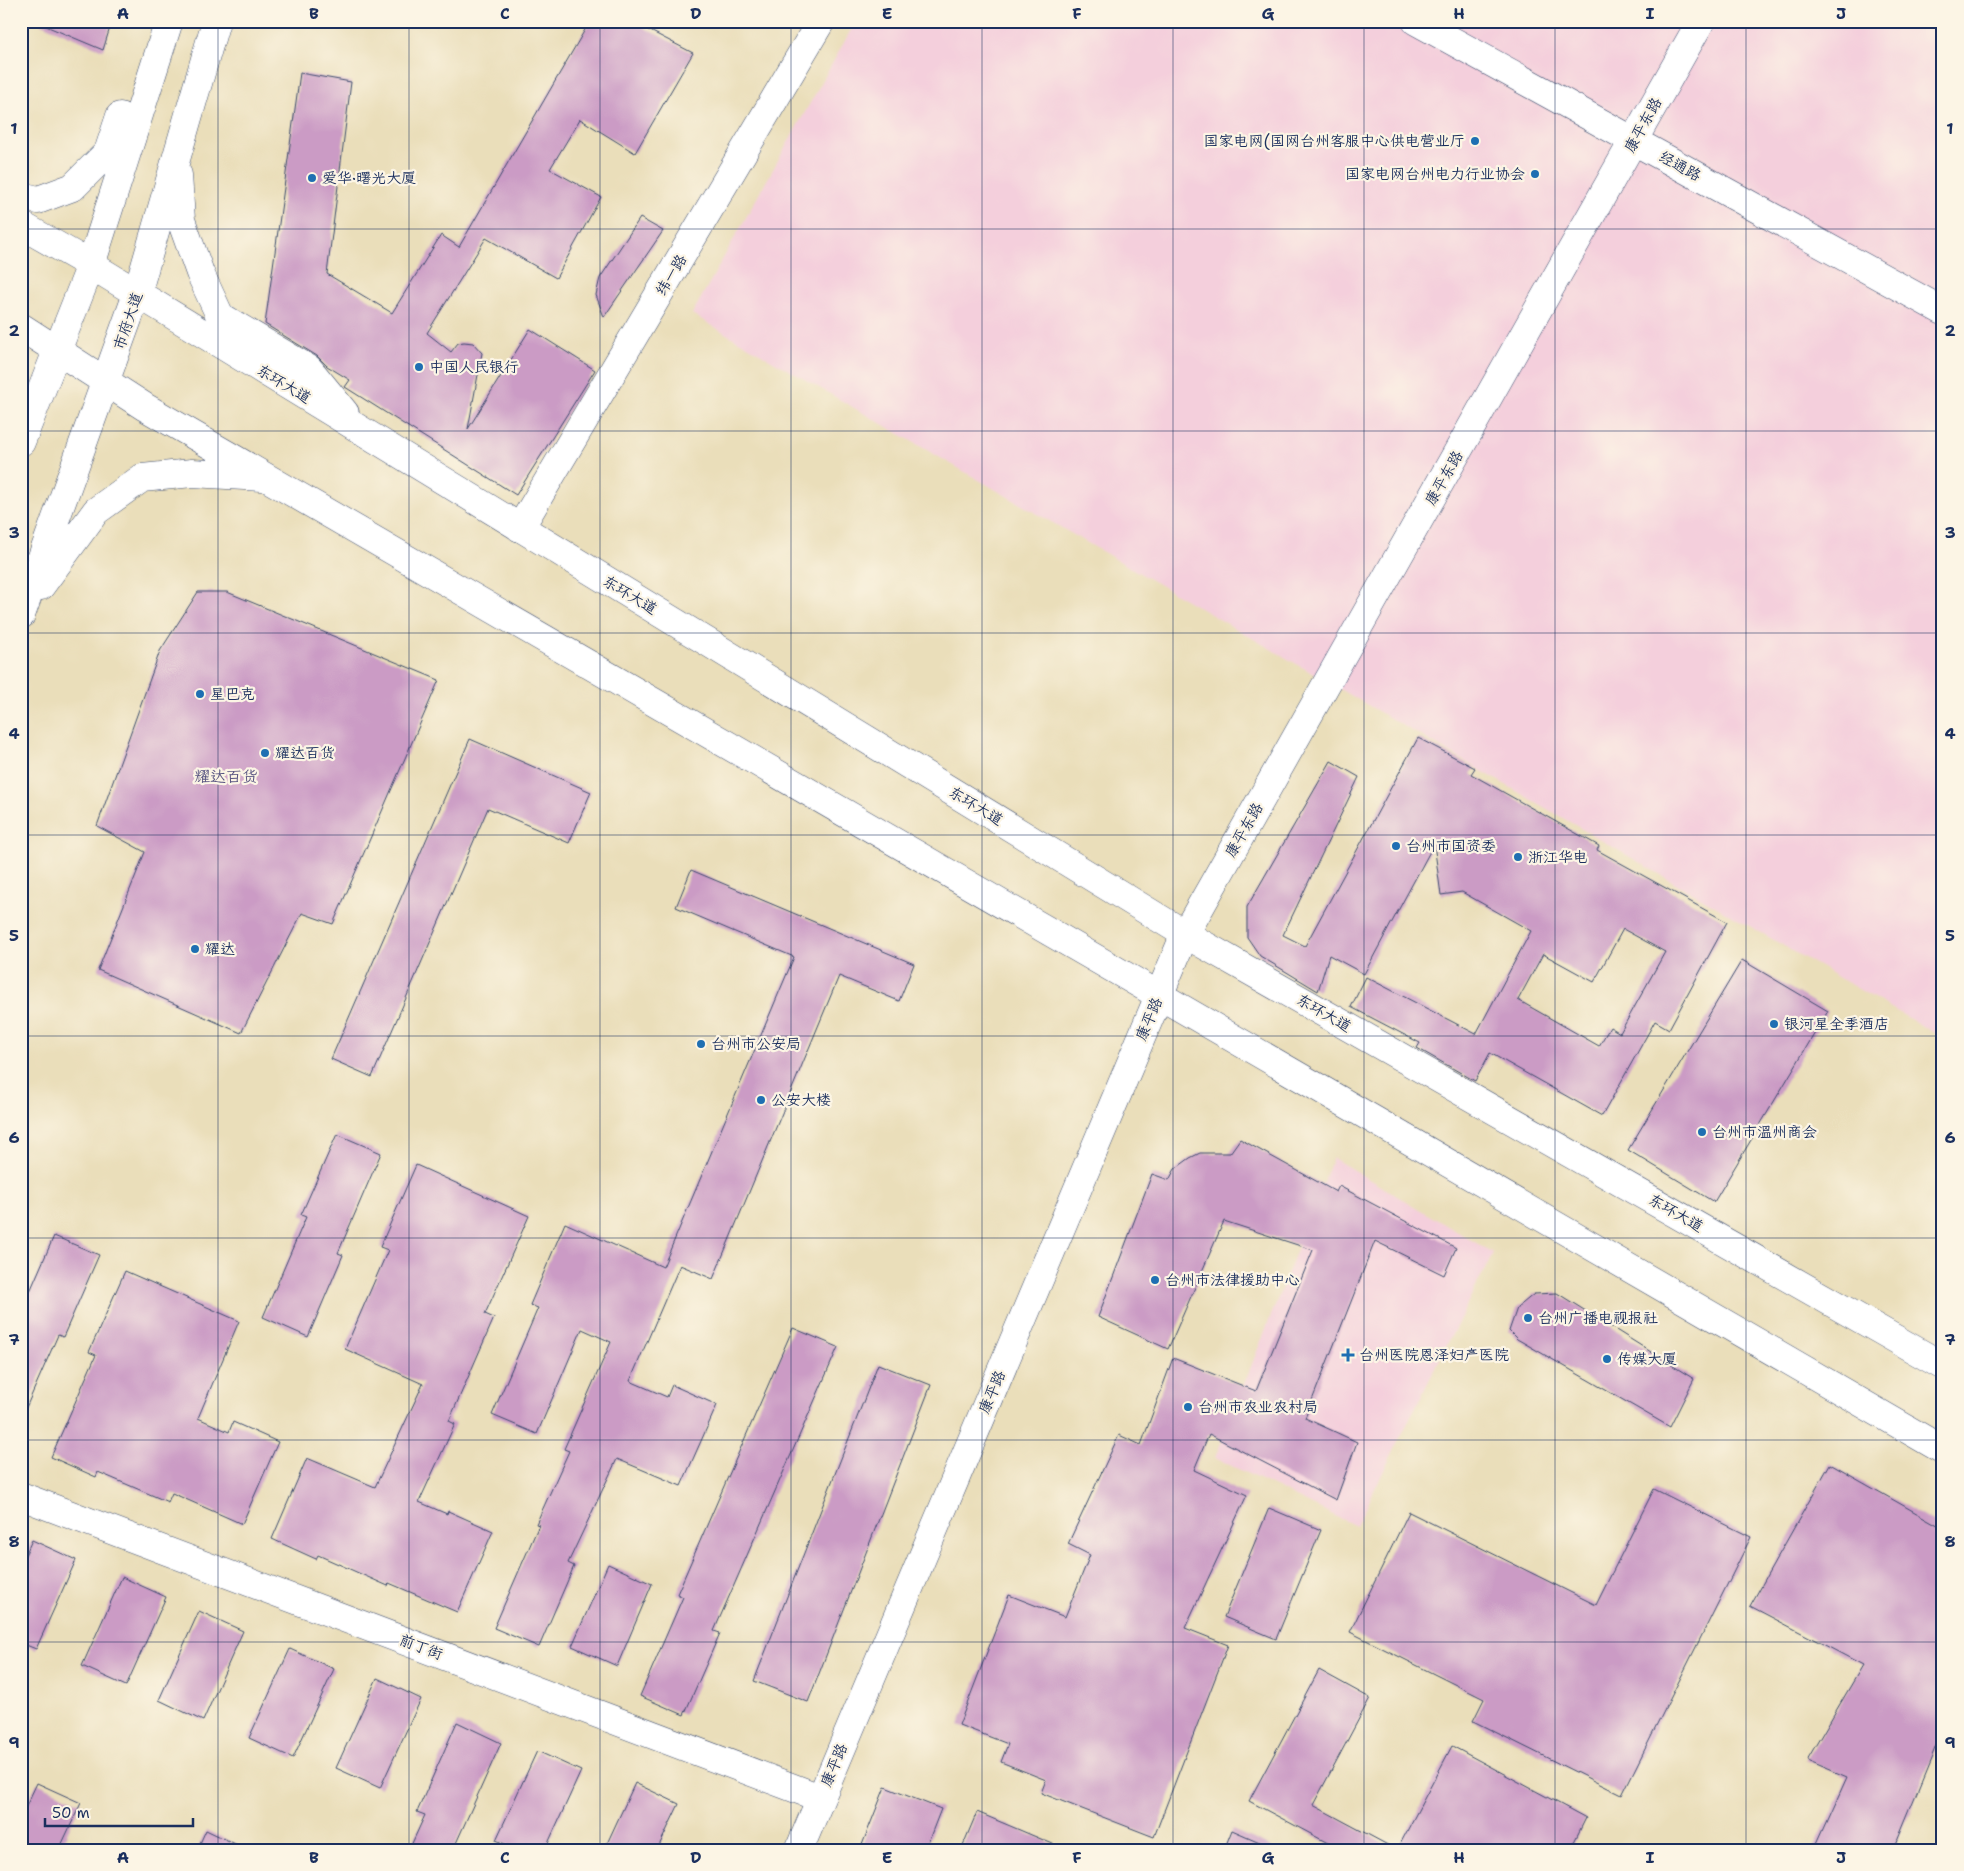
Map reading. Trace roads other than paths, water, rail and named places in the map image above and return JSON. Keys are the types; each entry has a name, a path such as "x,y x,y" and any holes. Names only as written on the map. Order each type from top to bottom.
{"main road":[{"name":"市府大道","path":"22,613 138,294 216,21"},
{"name":"纬一路","path":"520,528 820,21"},
{"name":"经通路","path":"1416,21 1943,312"},
{"name":"康平东路","path":"1186,934 1701,21"},
{"path":"21,196 38,200 73,187 108,152 131,81 168,26"},
{"path":"21,442 91,265 168,26"},
{"path":"176,156 181,220 200,273 220,316 309,369 359,430"},
{"name":"东环大道","path":"21,225 91,265 1186,934 1943,1366"},
{"path":"21,327 106,382 266,477 1159,997 1943,1450"},
{"path":"22,613 96,511 142,478 192,474 266,477"},
{"name":"康平路","path":"799,1850 1186,934"},
{"name":"前丁街","path":"21,1496 820,1798"}],"place":[{"name":"国家电网(国网台州客服中心供电营业厅","path":"1475,141"},
{"name":"国家电网台州电力行业协会","path":"1535,174"},
{"name":"爱华·曙光大厦","path":"312,178"},
{"name":"中国人民银行","path":"419,367"},
{"name":"星巴克","path":"200,694"},
{"name":"耀达百货","path":"265,753"},
{"name":"台州市国资委","path":"1396,846"},
{"name":"浙江华电","path":"1518,857"},
{"name":"耀达","path":"195,949"},
{"name":"银河星全季酒店","path":"1774,1024"},
{"name":"台州市公安局","path":"701,1044"},
{"name":"公安大楼","path":"761,1100"},
{"name":"台州市温州商会","path":"1702,1132"},
{"name":"台州市法律援助中心","path":"1155,1280"},
{"name":"台州广播电视报社","path":"1528,1318"},
{"name":"台州医院恩泽妇产医院","path":"1348,1355"},
{"name":"传媒大厦","path":"1607,1359"},
{"name":"台州市农业农村局","path":"1188,1407"}],"district":[{"name":"耀达百货","path":"226,776"}]}
